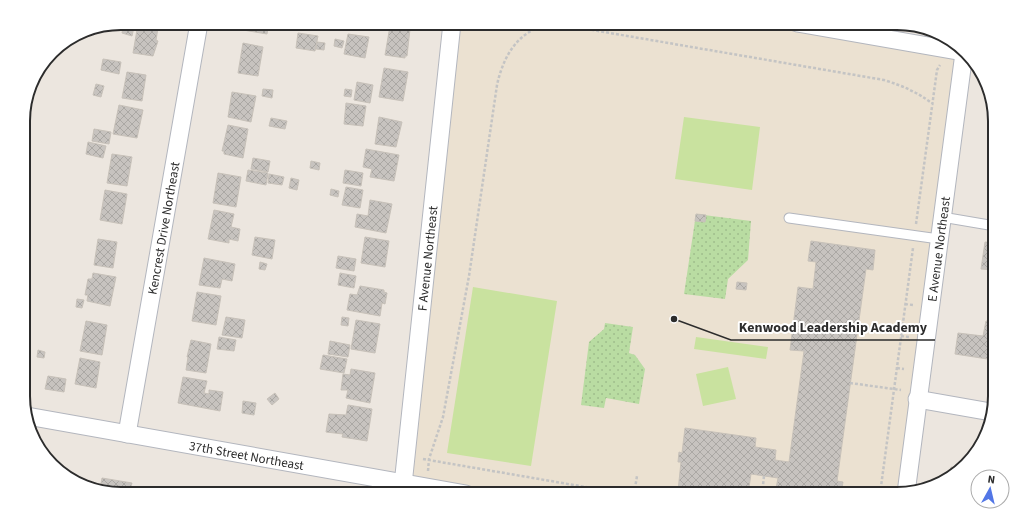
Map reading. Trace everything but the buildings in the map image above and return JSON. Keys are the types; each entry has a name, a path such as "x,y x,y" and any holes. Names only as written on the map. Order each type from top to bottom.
{"street":[{"name":"Kencrest Drive Northeast","path":"127,434 199,30"},
{"name":"F Avenue Northeast","path":"403,487 451,30"},
{"path":"866,30 953,50"},
{"name":"E Avenue Northeast","path":"907,486 962,58"},
{"path":"917,399 986,411"},
{"name":"37th Street Northeast","path":"33,417 127,434 393,487"}],"lane":[{"path":"942,217 988,225"},
{"path":"789,218 939,239"}],"path":[{"path":"428,471 429,459 443,417 467,284 497,85 501,69 512,47 534,30"},
{"path":"594,30 884,80 904,86 920,94 933,104"},
{"path":"881,487 937,70 943,61"},
{"path":"910,272 917,273"},
{"path":"905,304 912,305"},
{"path":"901,336 909,337"},
{"path":"897,368 904,369"},
{"path":"850,383 901,390"},
{"path":"423,459 587,487"},
{"path":"635,487 637,476"},
{"path":"763,487 764,476"}],"shaded area":[{"path":"451,30 837,30 954,50 962,58 902,487 425,487 404,484"}],"green space":[{"path":"684,117 760,127 752,190 675,179"},
{"path":"696,214 751,221 748,260 728,279 725,299 684,294"},
{"path":"473,287 557,301 531,466 447,453"},
{"path":"605,323 633,327 629,353 635,355 645,369 639,404 606,398 604,408 581,405 589,342 604,329"},
{"path":"696,337 768,347 766,359 694,349"},
{"path":"728,367 736,399 703,406 696,374"}],"place":[{"name":"Kenwood Leadership Academy","path":"674,319"}]}
